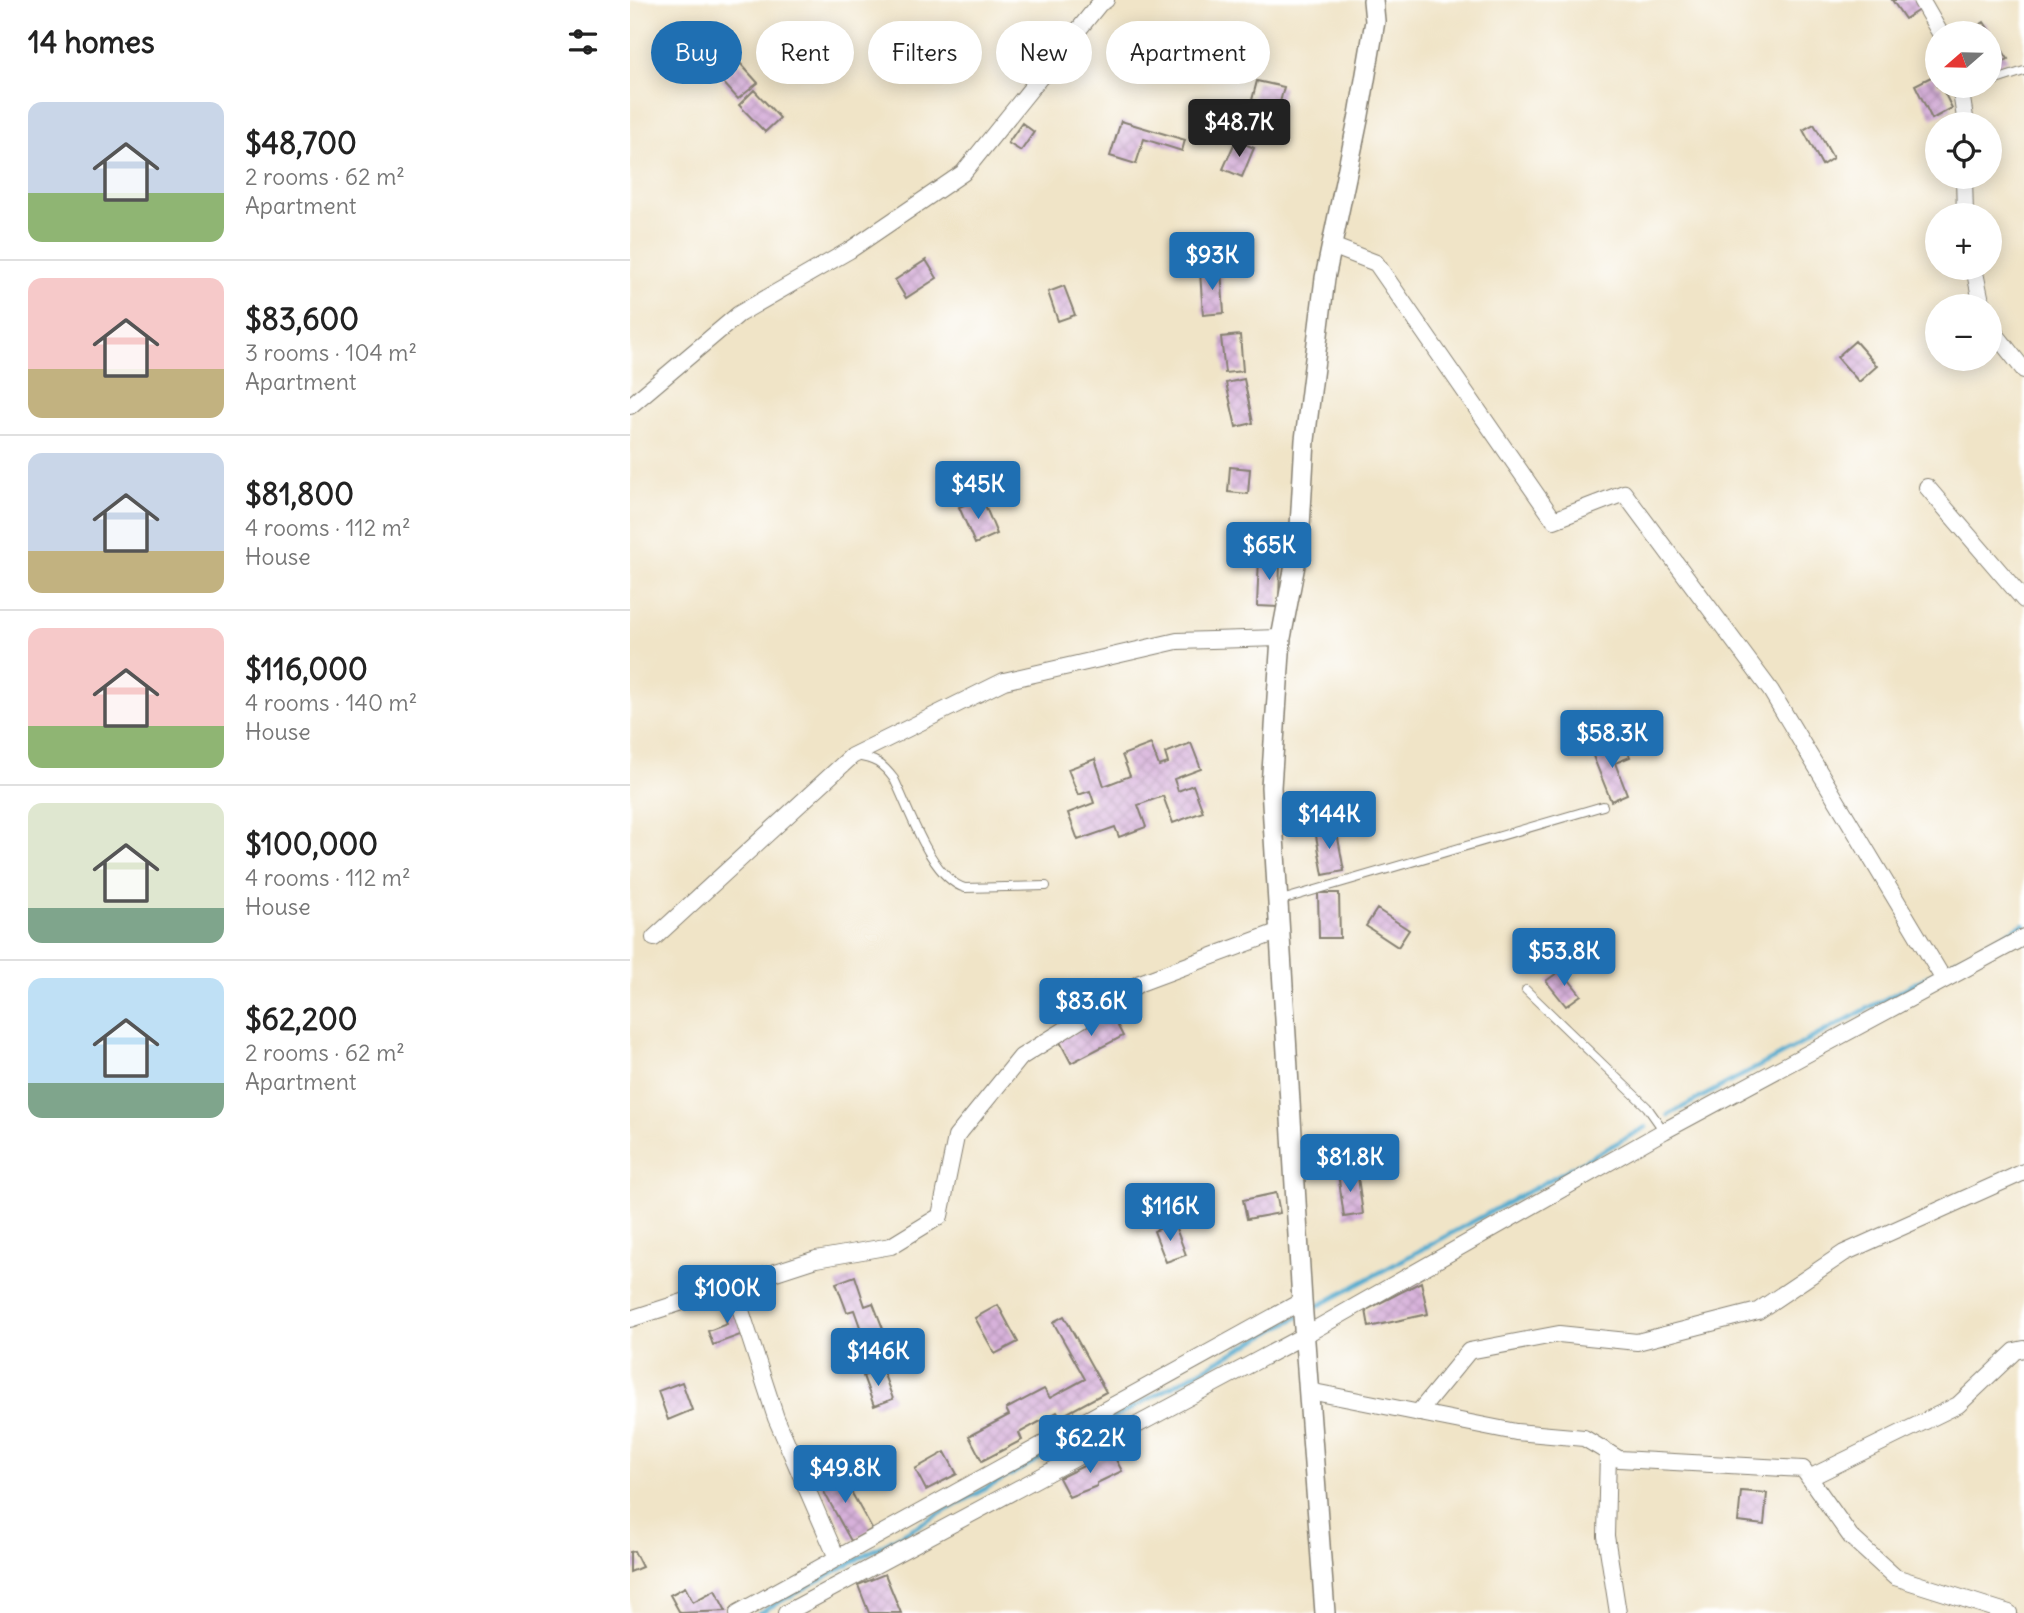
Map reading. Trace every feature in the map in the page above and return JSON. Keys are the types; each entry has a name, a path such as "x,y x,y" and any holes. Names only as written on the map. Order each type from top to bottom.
{"street":[{"path":"1325,1613 1302,1301 1271,787 1281,638 1299,544 1305,440 1332,246 1362,102 1375,21 1373,0"},
{"path":"1921,0 1933,21"},
{"path":"630,406 738,314 850,250 963,173 1101,1"},
{"path":"1332,246 1376,263 1554,520 1624,493 1771,691 1941,973"},
{"path":"2002,342 2024,370"},
{"path":"1927,487 2024,600"},
{"path":"654,938 852,756 1004,681 1177,641 1281,638"},
{"path":"630,1319 816,1259 891,1246 940,1216 956,1138 1021,1057 1140,983 1280,931"},
{"path":"786,1613 1305,1330 1664,1131 1941,973 2024,937"},
{"path":"1418,1413 1469,1351 1559,1334 1637,1342 1758,1311 1844,1253 2024,1172"},
{"path":"733,1286 776,1418 837,1558"},
{"path":"738,1613 1302,1301"},
{"path":"1809,1478 1958,1405 2015,1351 2024,1349"},
{"path":"1309,1391 1516,1432 1584,1438 1619,1459 1803,1469 1851,1538 1895,1577 2009,1613"},
{"path":"1608,1452 1606,1536 1618,1613"}],"lane":[{"path":"2002,78 2024,72"},
{"path":"852,756 875,759 884,765 894,779 938,871 954,885 965,888 1046,886"},
{"path":"1278,901 1603,807"},
{"path":"1526,990 1647,1107 1664,1131"}],"building":[{"path":"1892,0 1917,0 1922,8 1905,19"},
{"path":"2002,50 2008,59 2002,63"},
{"path":"742,65 757,84 738,99 725,84 742,84"},
{"path":"1925,80 1925,98 1947,98 1952,108 1945,112 1928,112 1915,85"},
{"path":"1256,84 1284,87 1279,106 1252,100"},
{"path":"754,90 780,118 765,132 739,105"},
{"path":"1121,121 1185,140 1182,151 1144,139 1136,164 1110,156"},
{"path":"1022,123 1034,132 1021,151 1008,143"},
{"path":"1814,124 1833,158 1822,165 1803,130"},
{"path":"1236,140 1254,148 1242,177 1223,169"},
{"path":"926,260 937,278 906,298 895,280"},
{"path":"1221,270 1224,313 1203,315 1200,272"},
{"path":"1064,286 1075,315 1058,321 1048,292"},
{"path":"1240,335 1243,371 1225,373 1221,337"},
{"path":"1855,341 1877,366 1859,382 1837,357"},
{"path":"1244,379 1253,423 1236,427 1226,383"},
{"path":"1230,467 1250,469 1248,494 1228,492"},
{"path":"982,498 997,534 975,544 959,507"},
{"path":"1259,557 1280,558 1279,607 1257,606"},
{"path":"1191,743 1201,769 1174,779 1178,791 1193,785 1203,812 1173,823 1163,796 1138,805 1146,827 1119,837 1115,827 1078,840 1068,813 1094,803 1090,791 1078,795 1068,769 1095,759 1104,786 1130,776 1122,755 1151,744 1159,766 1168,763 1165,753"},
{"path":"1625,744 1630,757 1615,763 1627,794 1611,801 1593,756"},
{"path":"1336,827 1344,871 1323,875 1315,830"},
{"path":"1318,893 1339,893 1340,938 1319,938"},
{"path":"1377,909 1409,930 1398,947 1366,926"},
{"path":"1561,970 1581,995 1566,1006 1546,981"},
{"path":"1111,1013 1123,1036 1071,1063 1059,1040"},
{"path":"1357,1170 1363,1214 1344,1217 1338,1173"},
{"path":"1276,1193 1280,1213 1247,1219 1243,1200"},
{"path":"1174,1223 1186,1255 1166,1262 1154,1231"},
{"path":"855,1276 865,1306 873,1303 885,1334 865,1341 854,1310 847,1312 836,1283"},
{"path":"1421,1282 1428,1314 1369,1327 1366,1310"},
{"path":"730,1298 743,1334 713,1345 708,1331 727,1324 719,1302"},
{"path":"998,1305 1018,1342 995,1354 975,1318"},
{"path":"1064,1316 1106,1392 1060,1417 1057,1412 1019,1433 1022,1440 982,1461 969,1436 1009,1415 1006,1409 1044,1389 1050,1398 1085,1379 1053,1322"},
{"path":"882,1369 893,1399 874,1406 863,1376"},
{"path":"682,1382 692,1410 668,1420 658,1391"},
{"path":"945,1452 957,1474 926,1490 915,1469"},
{"path":"1112,1452 1122,1471 1097,1483 1097,1486 1069,1497 1059,1478"},
{"path":"839,1470 872,1529 851,1541 818,1481"},
{"path":"1741,1491 1767,1493 1764,1525 1738,1522"},
{"path":"634,1551 642,1567 630,1572 630,1552"},
{"path":"885,1574 901,1613 869,1613 858,1585"},
{"path":"685,1587 693,1602 715,1590 726,1611 680,1613 670,1595"}],"waterway":[{"path":"1942,968 2024,924"},
{"path":"1668,1115 1934,973"},
{"path":"1309,1311 1646,1127"},
{"path":"759,1613 1298,1317"}]}
